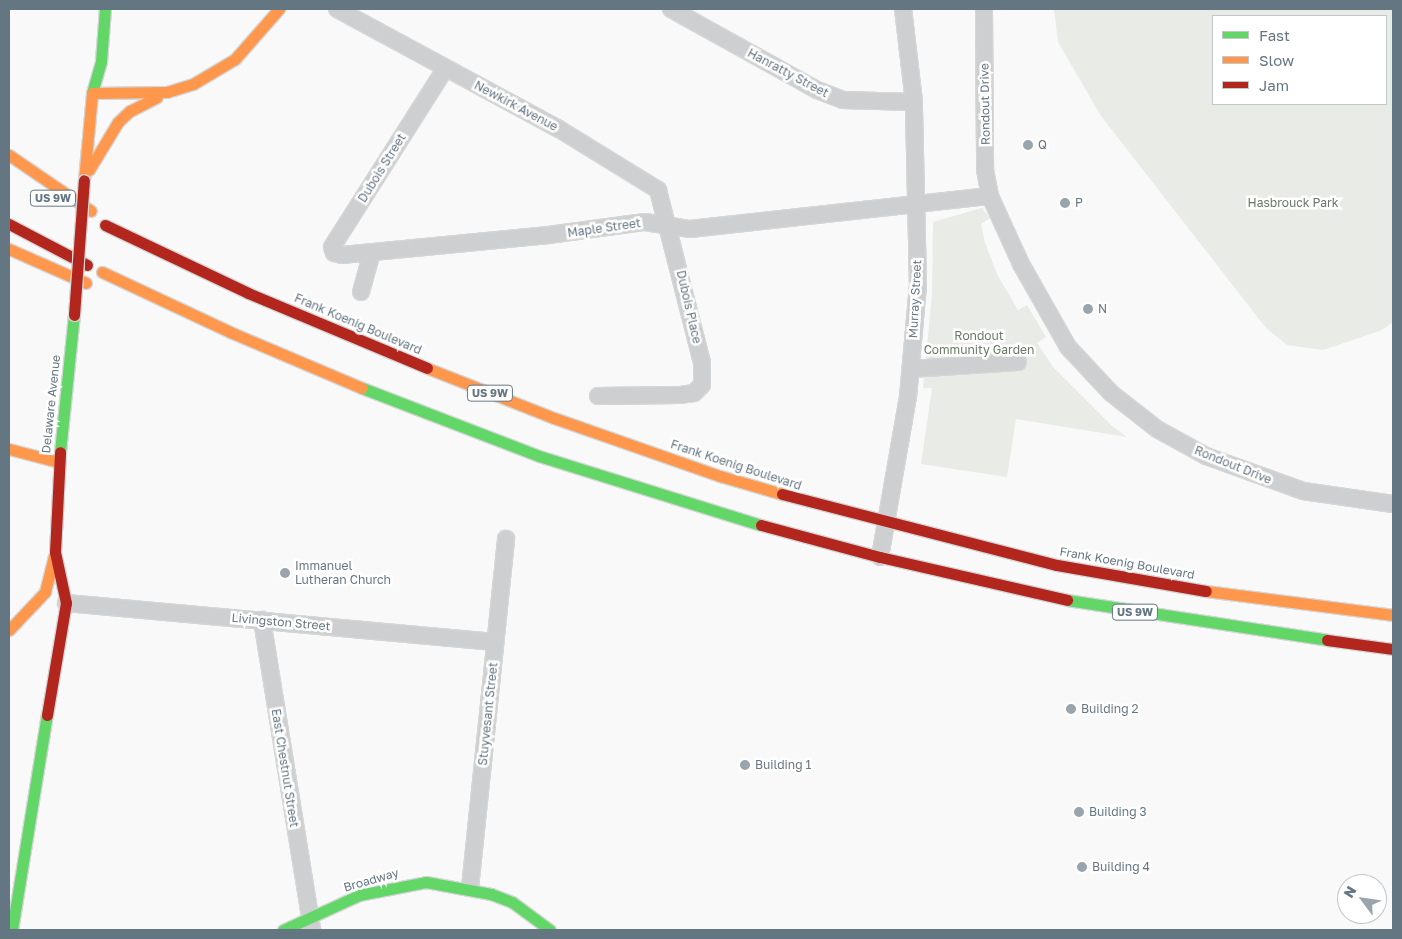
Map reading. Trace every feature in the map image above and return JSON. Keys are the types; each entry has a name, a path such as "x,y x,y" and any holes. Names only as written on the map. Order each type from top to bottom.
{"main road":[{"path":"92,94 102,61 105,9"},
{"path":"84,180 118,122 130,111 167,92 193,84 235,59 279,9"},
{"path":"84,70 92,94"},
{"path":"92,94 167,92"},
{"name":"Delaware Avenue","path":"12,930 66,603 55,552 59,462 74,315 92,94"},
{"path":"9,155 100,220"},
{"name":"US 9W","path":"37,190 100,220"},
{"name":"Frank Koenig Boulevard","path":"100,220 126,236 314,322 554,418 720,476 862,518 888,522 1057,565 1134,580 1299,605 1393,615"},
{"path":"9,224 87,264"},
{"path":"9,248 86,283"},
{"name":"US 9W","path":"102,272 306,365 539,456 708,511 880,557 1136,612 1393,649"},
{"path":"197,330 306,365"},
{"path":"9,449 59,462"},
{"path":"20,466 59,462"},
{"path":"9,630 45,592 55,552"},
{"name":"Broadway","path":"283,930 311,923 359,895 398,885 444,883 470,888 512,902 550,930"}],"street":[{"name":"Newkirk Avenue","path":"337,9 559,129 653,184 662,197 670,226"},
{"name":"Hanratty Street","path":"671,9 817,90 843,100 914,102"},
{"name":"Murray Street","path":"880,557 888,522 911,369 918,285 918,204 914,102 902,9"},
{"name":"Rondout Drive","path":"984,11 985,170 990,196 1020,264 1068,347 1110,393 1157,429 1206,456 1270,481 1303,491 1393,504"},
{"name":"Dubois Street","path":"349,254 334,253 332,246 445,69"},
{"path":"918,204 990,196"},
{"name":"Maple Street","path":"349,254 541,236 645,222 690,229 918,204"},
{"name":"Dubois Place","path":"598,396 679,396 700,390 702,362 670,226"},
{"path":"361,292 372,252"},
{"path":"911,369 1018,362"},
{"name":"Stuyvesant Street","path":"470,888 506,539"},
{"name":"Livingston Street","path":"66,603 495,642"},
{"name":"East Chestnut Street","path":"262,620 311,923"}],"green space":[{"name":"Hasbrouck Park","path":"1054,9 1393,9 1393,322 1382,330 1323,350 1287,345 1266,328 1101,116 1058,42"},
{"name":"Rondout Community Garden","path":"982,208 990,218 981,224 985,243 998,276 1018,310 1027,305 1046,337 1037,343 1054,368 1112,426 1127,437 1016,419 1007,477 921,464 932,388 923,388 932,294 933,222"}],"traffic: fast":[{"path":"92,93 101,61 105,9"},
{"path":"60,452 74,315"},
{"path":"362,388 539,456 761,525"},
{"path":"1067,600 1327,640"},
{"path":"12,930 47,715"},
{"path":"283,930 359,895 426,882 491,894 512,902 550,930"}],"traffic: slow":[{"path":"84,180 92,93 167,92 193,84 235,59 279,9"},
{"path":"89,170 118,122 130,111 157,97"},
{"path":"9,155 91,211"},
{"path":"9,249 86,283"},
{"path":"102,272 230,332 362,388"},
{"path":"427,368 554,418 720,476 782,494"},
{"path":"9,449 59,462"},
{"path":"9,630 45,592 54,557"},
{"path":"1206,591 1393,615"}],"traffic: jam":[{"path":"74,315 84,180"},
{"path":"9,224 87,265"},
{"path":"105,225 248,293 427,368"},
{"path":"47,715 66,603 55,552 60,452"},
{"path":"782,494 1057,565 1206,591"},
{"path":"761,525 880,557 1067,600"},
{"path":"1327,640 1393,649"}],"place":[{"name":"Q","path":"1028,145"},
{"name":"P","path":"1065,203"},
{"name":"N","path":"1088,309"},
{"name":"Immanuel Lutheran Church","path":"285,573"},
{"name":"Building 2","path":"1071,709"},
{"name":"Building 1","path":"745,765"},
{"name":"Building 3","path":"1079,812"},
{"name":"Building 4","path":"1082,867"}]}
